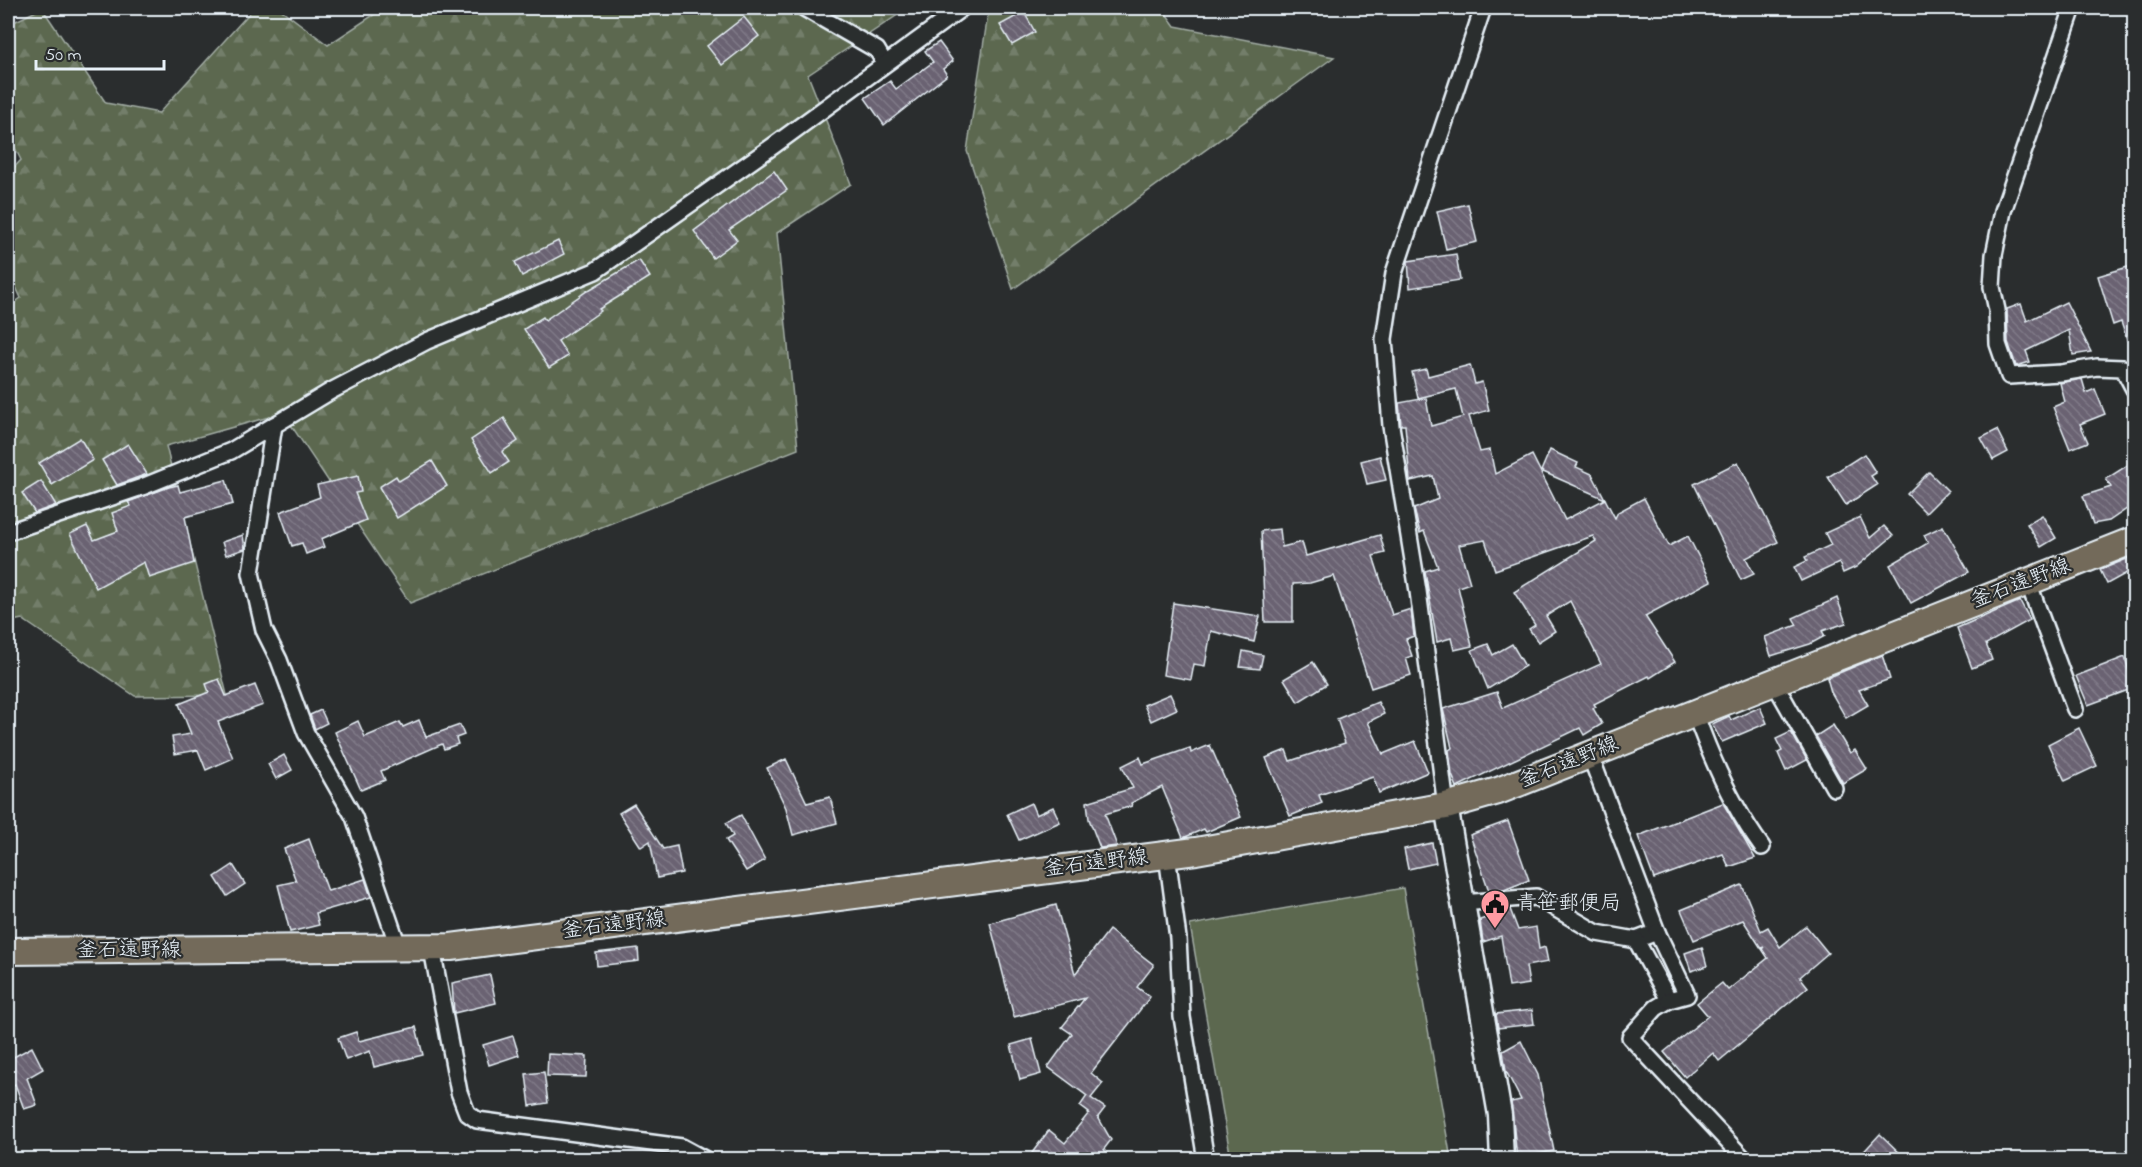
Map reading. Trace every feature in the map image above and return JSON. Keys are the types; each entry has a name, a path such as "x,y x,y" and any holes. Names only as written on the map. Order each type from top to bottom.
{"main road":[{"name":"釜石遠野線","path":"8,951 432,949 1167,855 1446,806 1498,791 2134,540"}],"street":[{"path":"804,8 877,50 884,62"},
{"path":"8,532 142,487 231,451 331,391 427,341 596,271 962,8"},
{"path":"1483,8 1394,273 1384,339 1390,426 1418,591 1446,806 1500,1115 1503,1160"},
{"path":"2073,8 2003,211 1994,255 1992,287 1997,310 1998,344 2009,376 2061,373 2097,367 2123,368 2134,388"},
{"path":"274,425 251,573 253,591 264,630 279,660 306,733 354,817 399,949"},
{"path":"2028,582 2075,709"},
{"path":"1774,682 1834,788"},
{"path":"1695,713 1711,759 1748,827 1762,847"},
{"path":"1590,755 1657,932 1687,995 1669,1000 1656,1008 1630,1037 1745,1160"},
{"path":"1167,855 1178,938 1182,1017 1206,1160"},
{"path":"1462,903 1536,897 1597,933 1636,940 1657,932"},
{"path":"1636,940 1669,1000"},
{"path":"432,949 459,1092 468,1113 477,1120 682,1147 706,1160"}],"green space":[{"path":"42,8 106,103 159,113 254,8 279,8 328,45 384,8 908,8 808,75 851,184 777,233 798,449 410,603 283,413 166,446 227,695 135,696 22,619 8,622 8,307 21,298 8,270 8,174 21,160 8,134 8,25"},
{"path":"989,8 1162,8 1175,26 1334,57 1013,289 967,151"},
{"path":"1403,888 1451,1159 1231,1159 1190,925"}],"building":[{"path":"1024,12 1035,32 1012,45 1000,25"},
{"path":"744,17 759,36 722,65 707,46"},
{"path":"939,42 953,61 943,69 947,75 884,125 865,98 890,81 896,89 933,62 925,51"},
{"path":"774,171 787,190 729,230 737,240 713,258 694,231"},
{"path":"1468,204 1477,242 1446,249 1437,211"},
{"path":"558,241 564,254 522,276 515,262"},
{"path":"1456,254 1460,280 1410,288 1408,261"},
{"path":"639,260 650,277 599,309 601,311 558,341 568,356 549,368 524,329 543,317 545,320 587,291"},
{"path":"2134,265 2134,354 2132,354 2121,322 2113,325 2098,276"},
{"path":"2066,302 2091,352 2073,355 2069,330 2026,351 2030,362 2016,366 2008,342 2007,309 2021,304 2027,321"},
{"path":"1470,365 1475,384 1482,382 1489,410 1469,416 1480,452 1490,450 1495,474 1532,455 1565,520 1605,499 1615,518 1618,512 1644,498 1669,546 1688,536 1711,581 1645,616 1675,662 1650,678 1649,676 1594,704 1596,707 1593,708 1602,724 1584,735 1580,728 1457,787 1452,775 1449,750 1452,748 1443,709 1497,692 1503,708 1601,664 1570,601 1546,616 1555,631 1538,642 1529,629 1535,625 1514,592 1596,541 1593,536 1495,570 1485,540 1459,545 1470,583 1458,587 1472,646 1454,650 1451,638 1437,642 1425,571 1438,567 1424,531 1420,533 1414,509 1438,499 1433,476 1410,481 1405,425 1401,425 1399,403 1426,398 1431,426 1463,417 1456,389 1418,398 1412,372 1426,369 1428,376"},
{"path":"2082,379 2086,393 2095,389 2105,414 2080,424 2088,442 2070,449 2053,407 2065,402 2060,383"},
{"path":"504,418 518,441 502,452 509,462 492,473 471,440"},
{"path":"1997,430 2008,452 1993,460 1981,438"},
{"path":"80,438 93,460 52,485 39,463"},
{"path":"128,444 147,474 117,485 102,460"},
{"path":"1550,450 1578,463 1576,467 1592,474 1605,499 1541,471"},
{"path":"1864,454 1876,473 1871,476 1877,485 1846,505 1828,477"},
{"path":"1380,456 1386,480 1367,484 1361,461"},
{"path":"432,461 447,486 397,518 379,487 396,476 399,481"},
{"path":"2134,461 2134,483 2129,487 2134,496 2134,504 2109,521 2093,524 2083,496 2111,487 2106,479"},
{"path":"1738,462 1778,542 1746,558 1754,574 1741,580 1694,484"},
{"path":"1929,472 1948,491 1926,513 1907,494"},
{"path":"358,476 361,492 355,493 366,520 321,539 324,547 306,554 302,543 292,546 280,512 320,497 317,485"},
{"path":"226,480 233,504 185,517 194,563 149,578 144,562 96,588 70,534 87,526 94,540 118,531 112,513 131,506 128,502 169,487 178,485 180,492"},
{"path":"41,481 56,505 35,513 22,493"},
{"path":"2042,515 2056,538 2041,547 2027,524"},
{"path":"1860,517 1870,538 1884,526 1893,536 1856,567 1843,573 1839,563 1801,581 1794,567 1807,561 1805,557 1831,545 1825,533"},
{"path":"1943,526 1969,572 1911,603 1890,565 1928,543 1924,535"},
{"path":"1280,529 1282,547 1302,542 1306,556 1380,535 1385,553 1373,556 1392,615 1411,609 1414,636 1406,639 1412,656 1406,658 1411,675 1371,688 1334,576 1310,583 1293,584 1293,622 1265,622 1261,531"},
{"path":"243,535 245,549 226,555 222,542"},
{"path":"2134,556 2134,569 2107,584 2100,570"},
{"path":"1837,598 1846,623 1822,631 1825,636 1810,644 1771,656 1765,637 1797,625 1793,618"},
{"path":"2020,601 2030,620 1986,644 1992,660 1972,668 1957,628"},
{"path":"1173,603 1260,616 1254,642 1211,631 1205,666 1194,664 1191,680 1163,675"},
{"path":"1488,644 1493,655 1512,644 1525,666 1488,689 1472,650"},
{"path":"1243,651 1263,655 1260,669 1240,667"},
{"path":"1882,655 1890,679 1859,690 1868,705 1846,718 1831,692 1827,678"},
{"path":"2125,657 2134,688 2088,705 2076,676"},
{"path":"1313,662 1327,684 1298,702 1284,679"},
{"path":"219,679 226,696 255,685 263,705 218,722 233,758 206,770 198,750 175,754 172,737 191,734 179,704 209,692 206,684"},
{"path":"1170,694 1177,709 1151,721 1144,705"},
{"path":"1378,702 1384,714 1368,722 1383,754 1415,741 1428,772 1379,793 1373,777 1319,795 1322,803 1290,816 1266,758 1286,750 1290,761 1345,743 1337,719"},
{"path":"1760,707 1767,723 1722,742 1712,724 1729,716 1731,720"},
{"path":"321,710 327,723 315,729 310,715"},
{"path":"419,720 426,737 460,725 464,735 456,738 458,744 444,749 442,744 381,771 385,780 361,790 335,732 358,721 365,737 400,722 403,727"},
{"path":"1833,725 1850,753 1855,750 1867,769 1843,783 1816,736"},
{"path":"2079,728 2097,766 2065,781 2048,744"},
{"path":"1791,732 1807,760 1786,771 1778,753 1782,751 1776,739"},
{"path":"1210,745 1241,817 1206,832 1204,829 1183,838 1162,787 1131,803 1132,806 1105,814 1117,846 1100,848 1089,819 1087,802 1133,788 1122,766 1140,757 1143,764 1190,748 1191,753"},
{"path":"284,755 292,770 276,779 268,764"},
{"path":"786,759 807,803 830,797 837,823 793,835 786,808 767,768"},
{"path":"1031,803 1036,815 1053,807 1060,822 1019,840 1007,814"},
{"path":"1723,803 1755,858 1729,867 1723,854 1654,879 1638,836"},
{"path":"634,804 663,849 677,846 682,873 657,878 650,841 641,847 619,813"},
{"path":"741,815 765,860 746,871 726,840 733,836 726,823"},
{"path":"1508,821 1529,880 1504,890 1489,891 1470,835"},
{"path":"309,839 328,891 365,879 371,897 316,913 319,925 290,932 278,885 296,881 284,849"},
{"path":"1432,843 1436,863 1408,869 1404,849"},
{"path":"233,865 245,884 227,896 215,877"},
{"path":"1742,885 1761,931 1768,927 1780,947 1806,926 1828,953 1800,977 1808,987 1719,1061 1713,1053 1685,1077 1664,1052 1708,1016 1697,1003 1722,983 1728,990 1768,958 1762,949 1764,947 1761,948 1743,920 1694,940 1681,910"},
{"path":"1056,905 1075,974 1109,930 1154,965 1137,987 1150,997 1091,1073 1103,1083 1091,1098 1105,1108 1098,1117 1111,1140 1104,1149 1110,1160 1040,1160 1032,1153 1049,1130 1065,1143 1089,1113 1080,1106 1087,1096 1048,1067 1072,1034 1062,1027 1085,998 1014,1017 990,923"},
{"path":"1510,909 1518,930 1536,927 1539,949 1545,947 1548,962 1526,966 1529,984 1509,987 1501,936 1483,942 1480,920 1497,914 1496,910"},
{"path":"1702,947 1707,966 1691,971 1685,953"},
{"path":"638,948 639,961 597,966 596,953"},
{"path":"490,975 496,1003 454,1013 452,983"},
{"path":"1532,1010 1534,1024 1498,1028 1496,1014"},
{"path":"416,1027 423,1055 374,1067 370,1051 346,1060 338,1038 356,1032 359,1041"},
{"path":"513,1036 519,1055 489,1065 483,1045"},
{"path":"1032,1039 1041,1074 1020,1080 1011,1045"},
{"path":"1521,1041 1538,1075 1554,1151 1517,1158 1511,1102 1521,1100 1506,1071 1503,1051"},
{"path":"32,1047 43,1069 27,1078 37,1105 24,1109 15,1084 8,1088 8,1060"},
{"path":"548,1054 587,1056 586,1077 547,1076"},
{"path":"544,1072 548,1103 530,1106 526,1074"},
{"path":"1880,1134 1907,1160 1856,1160"}],"place":[{"name":"青笹郵便局","path":"1495,930"}]}
